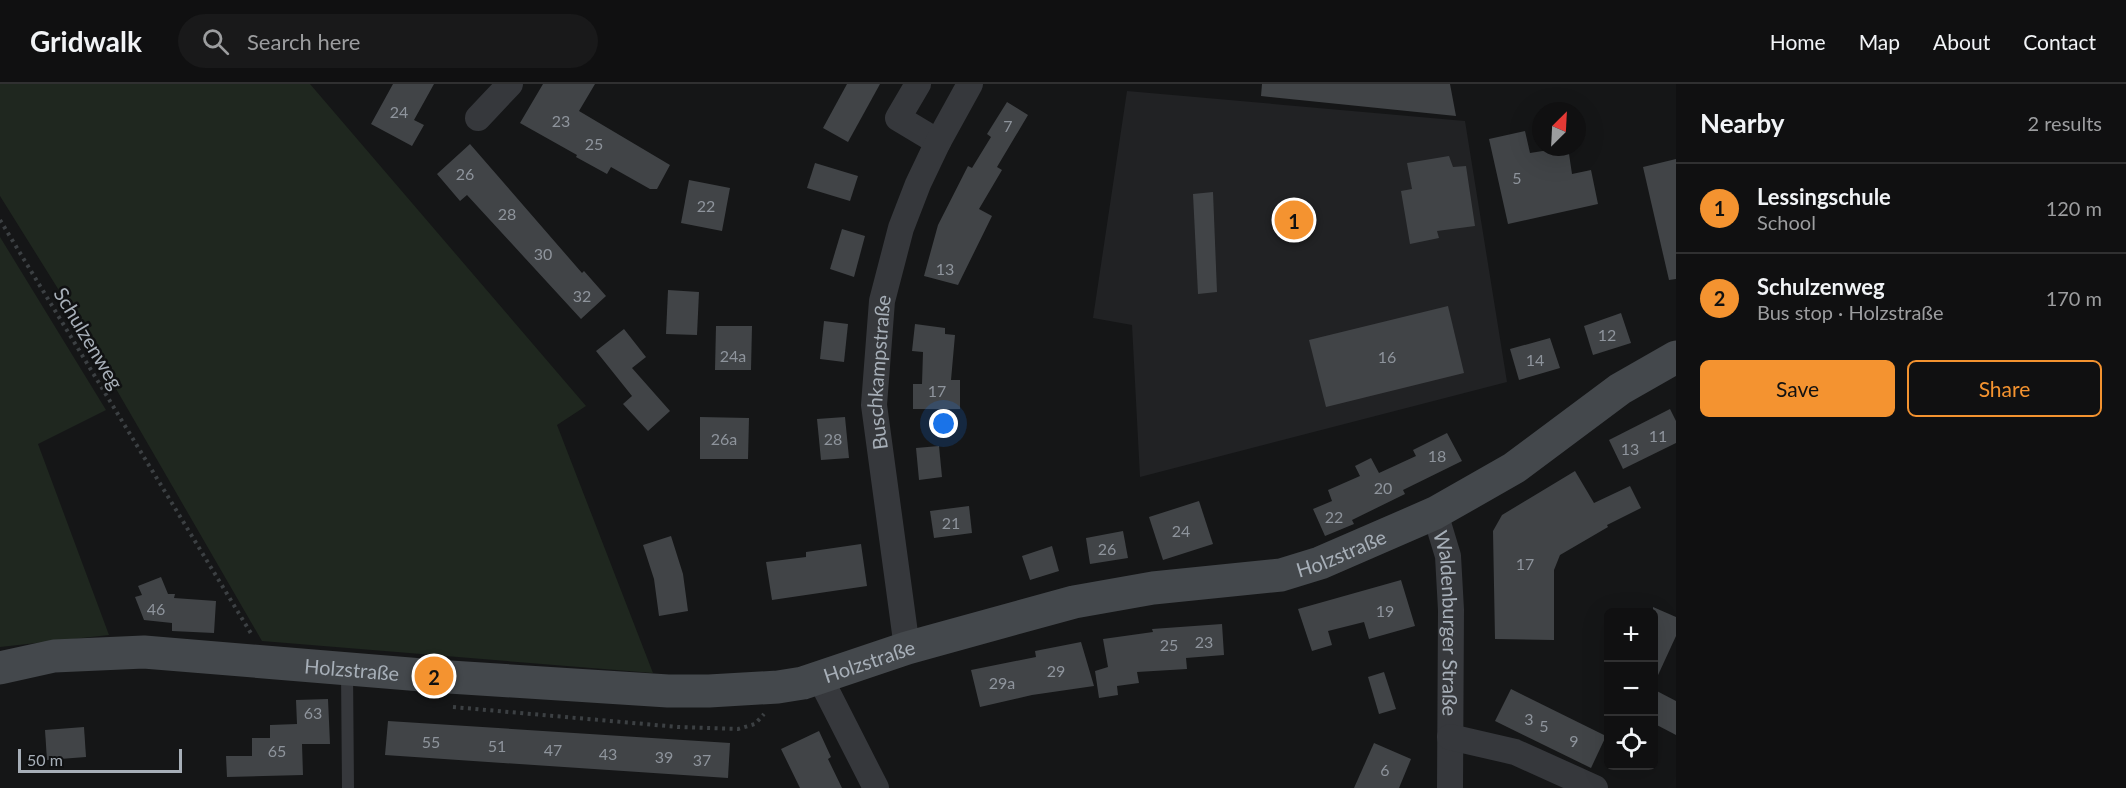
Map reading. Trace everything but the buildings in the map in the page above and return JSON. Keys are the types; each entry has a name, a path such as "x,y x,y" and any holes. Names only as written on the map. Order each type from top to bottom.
{"street":[{"path":"478,118 510,84"},
{"path":"918,84 898,118 938,142"},
{"name":"Buschkampstraße","path":"907,648 874,405 882,301 901,228 918,184 970,84"},
{"name":"Holzstraße","path":"0,669 54,656 144,652 347,669 668,691 778,687 820,678 907,648 1074,602 1153,588 1281,575 1320,563 1435,513 1514,468 1620,389 1676,357"},
{"name":"Waldenburger Straße","path":"1435,513 1448,556 1451,610 1450,788"},
{"path":"820,678 876,788"},
{"name":"Waldenburger Straße","path":"1450,737 1515,752 1594,788"}],"lane":[{"path":"347,669 348,788"}],"path":[{"name":"Schulzenweg","path":"0,220 252,636 255,660"},
{"path":"678,727 738,729 755,724 769,708 778,687"}],"shaded area":[{"path":"0,84 310,84 586,406 557,425 653,673 262,641 60,292 0,196"},
{"path":"1127,91 1465,121 1507,382 1140,477 1132,325 1093,318"},
{"path":"0,237 106,410 38,444 109,635 0,647"}],"place":[{"name":"Lessingschule","path":"1294,220"},
{"name":"Schulzenweg","path":"434,676"}]}
